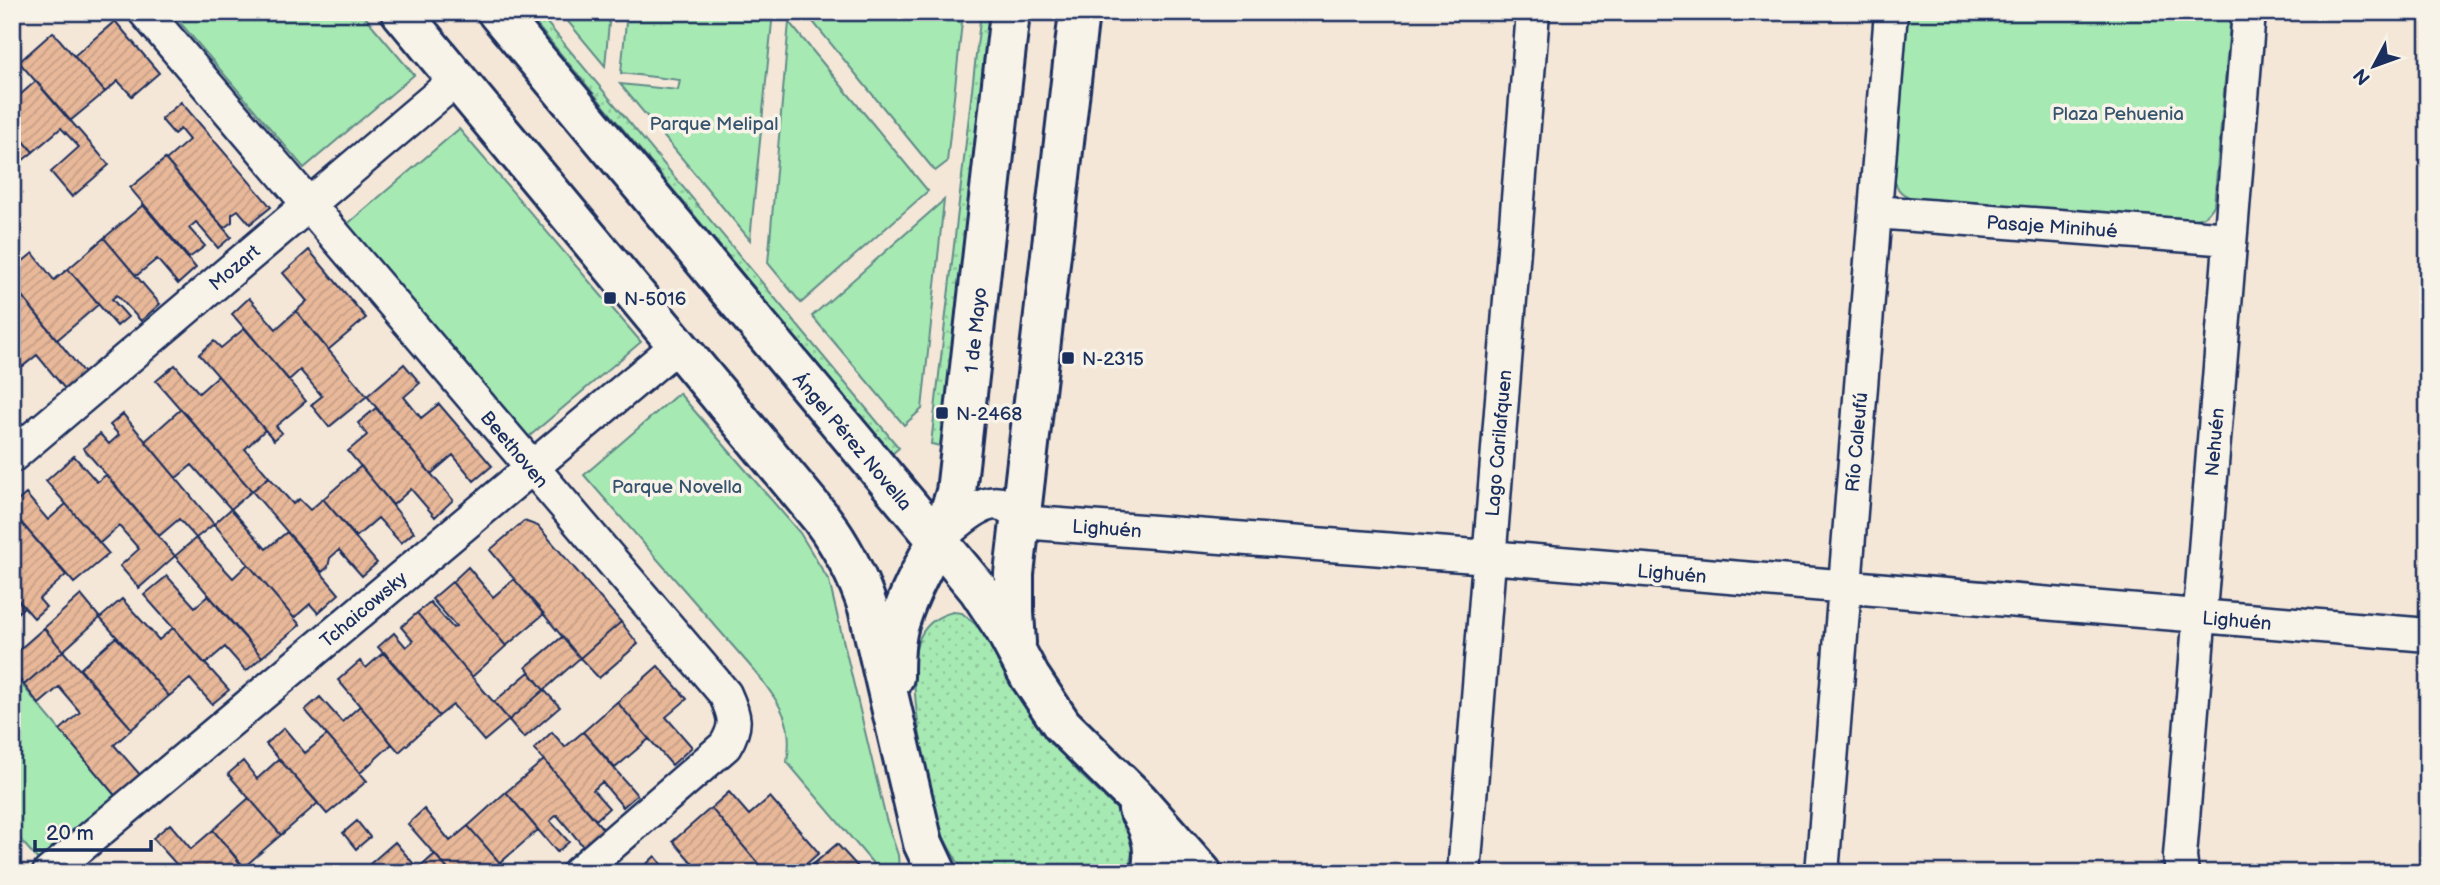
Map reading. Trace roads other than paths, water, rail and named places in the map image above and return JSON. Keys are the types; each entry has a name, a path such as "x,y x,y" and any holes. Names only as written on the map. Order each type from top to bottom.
{"main road":[{"path":"401,12 821,518 841,546 863,593 930,863"},
{"name":"Ángel Pérez Novella","path":"497,12 978,589 1062,725 1120,782 1202,873"},
{"name":"1 de Mayo","path":"894,720 897,631 954,501 958,481 1010,12"},
{"path":"1017,652 1013,594 1079,12"},
{"path":"1120,782 1151,833 1154,850 1151,873"}],"street":[{"name":"Beethoven","path":"145,12 725,694 734,712 734,731 725,746 578,873"},
{"name":"Lago Carilafquen","path":"1464,873 1533,12"},
{"name":"Río Caleufú","path":"1822,873 1891,12"},
{"name":"Nehuén","path":"2182,873 2180,856 2249,12"},
{"name":"Mozart","path":"12,456 457,79"},
{"name":"Pasaje Minihué","path":"1875,212 2230,239"},
{"name":"Tchaicowsky","path":"49,873 678,345"},
{"path":"936,541 977,508 990,502 1010,507 1021,522"},
{"name":"Lighuén","path":"1021,522 2428,635"}],"place":[{"name":"N-5016","path":"610,298"},
{"name":"N-2315","path":"1068,358"},
{"name":"N-2468","path":"942,413"}],"park label":[{"name":"Plaza Pehuenia","path":"2118,113"},
{"name":"Parque Melipal","path":"714,123"},
{"name":"Parque Novella","path":"677,486"}]}
